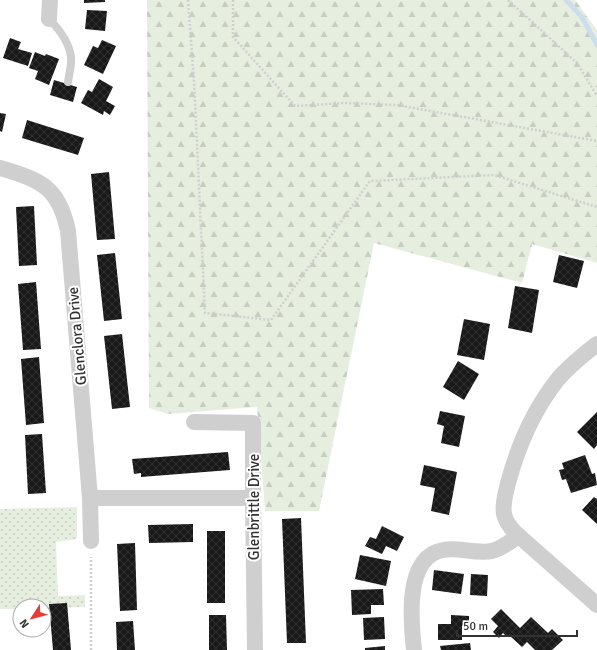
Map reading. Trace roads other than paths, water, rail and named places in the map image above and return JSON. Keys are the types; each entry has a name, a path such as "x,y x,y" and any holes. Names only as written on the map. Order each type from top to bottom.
{"street":[{"path":"48,19 50,0"},
{"name":"Glenclora Drive","path":"0,168 32,179 46,188 57,199 64,214 68,231 90,498 91,541"},
{"path":"597,344 577,359 559,378 548,393 525,434 512,467 504,501 506,521 511,529 597,606"},
{"name":"Glenbrittle Drive","path":"194,422 253,423 255,650"},
{"path":"90,498 253,498"},
{"path":"414,650 412,594 417,574 425,560 431,554 442,550 492,551 519,536"}],"lane":[{"path":"48,19 60,31 68,45 71,57 68,82"}],"waterway":[{"path":"566,0 582,17 597,45"}]}
